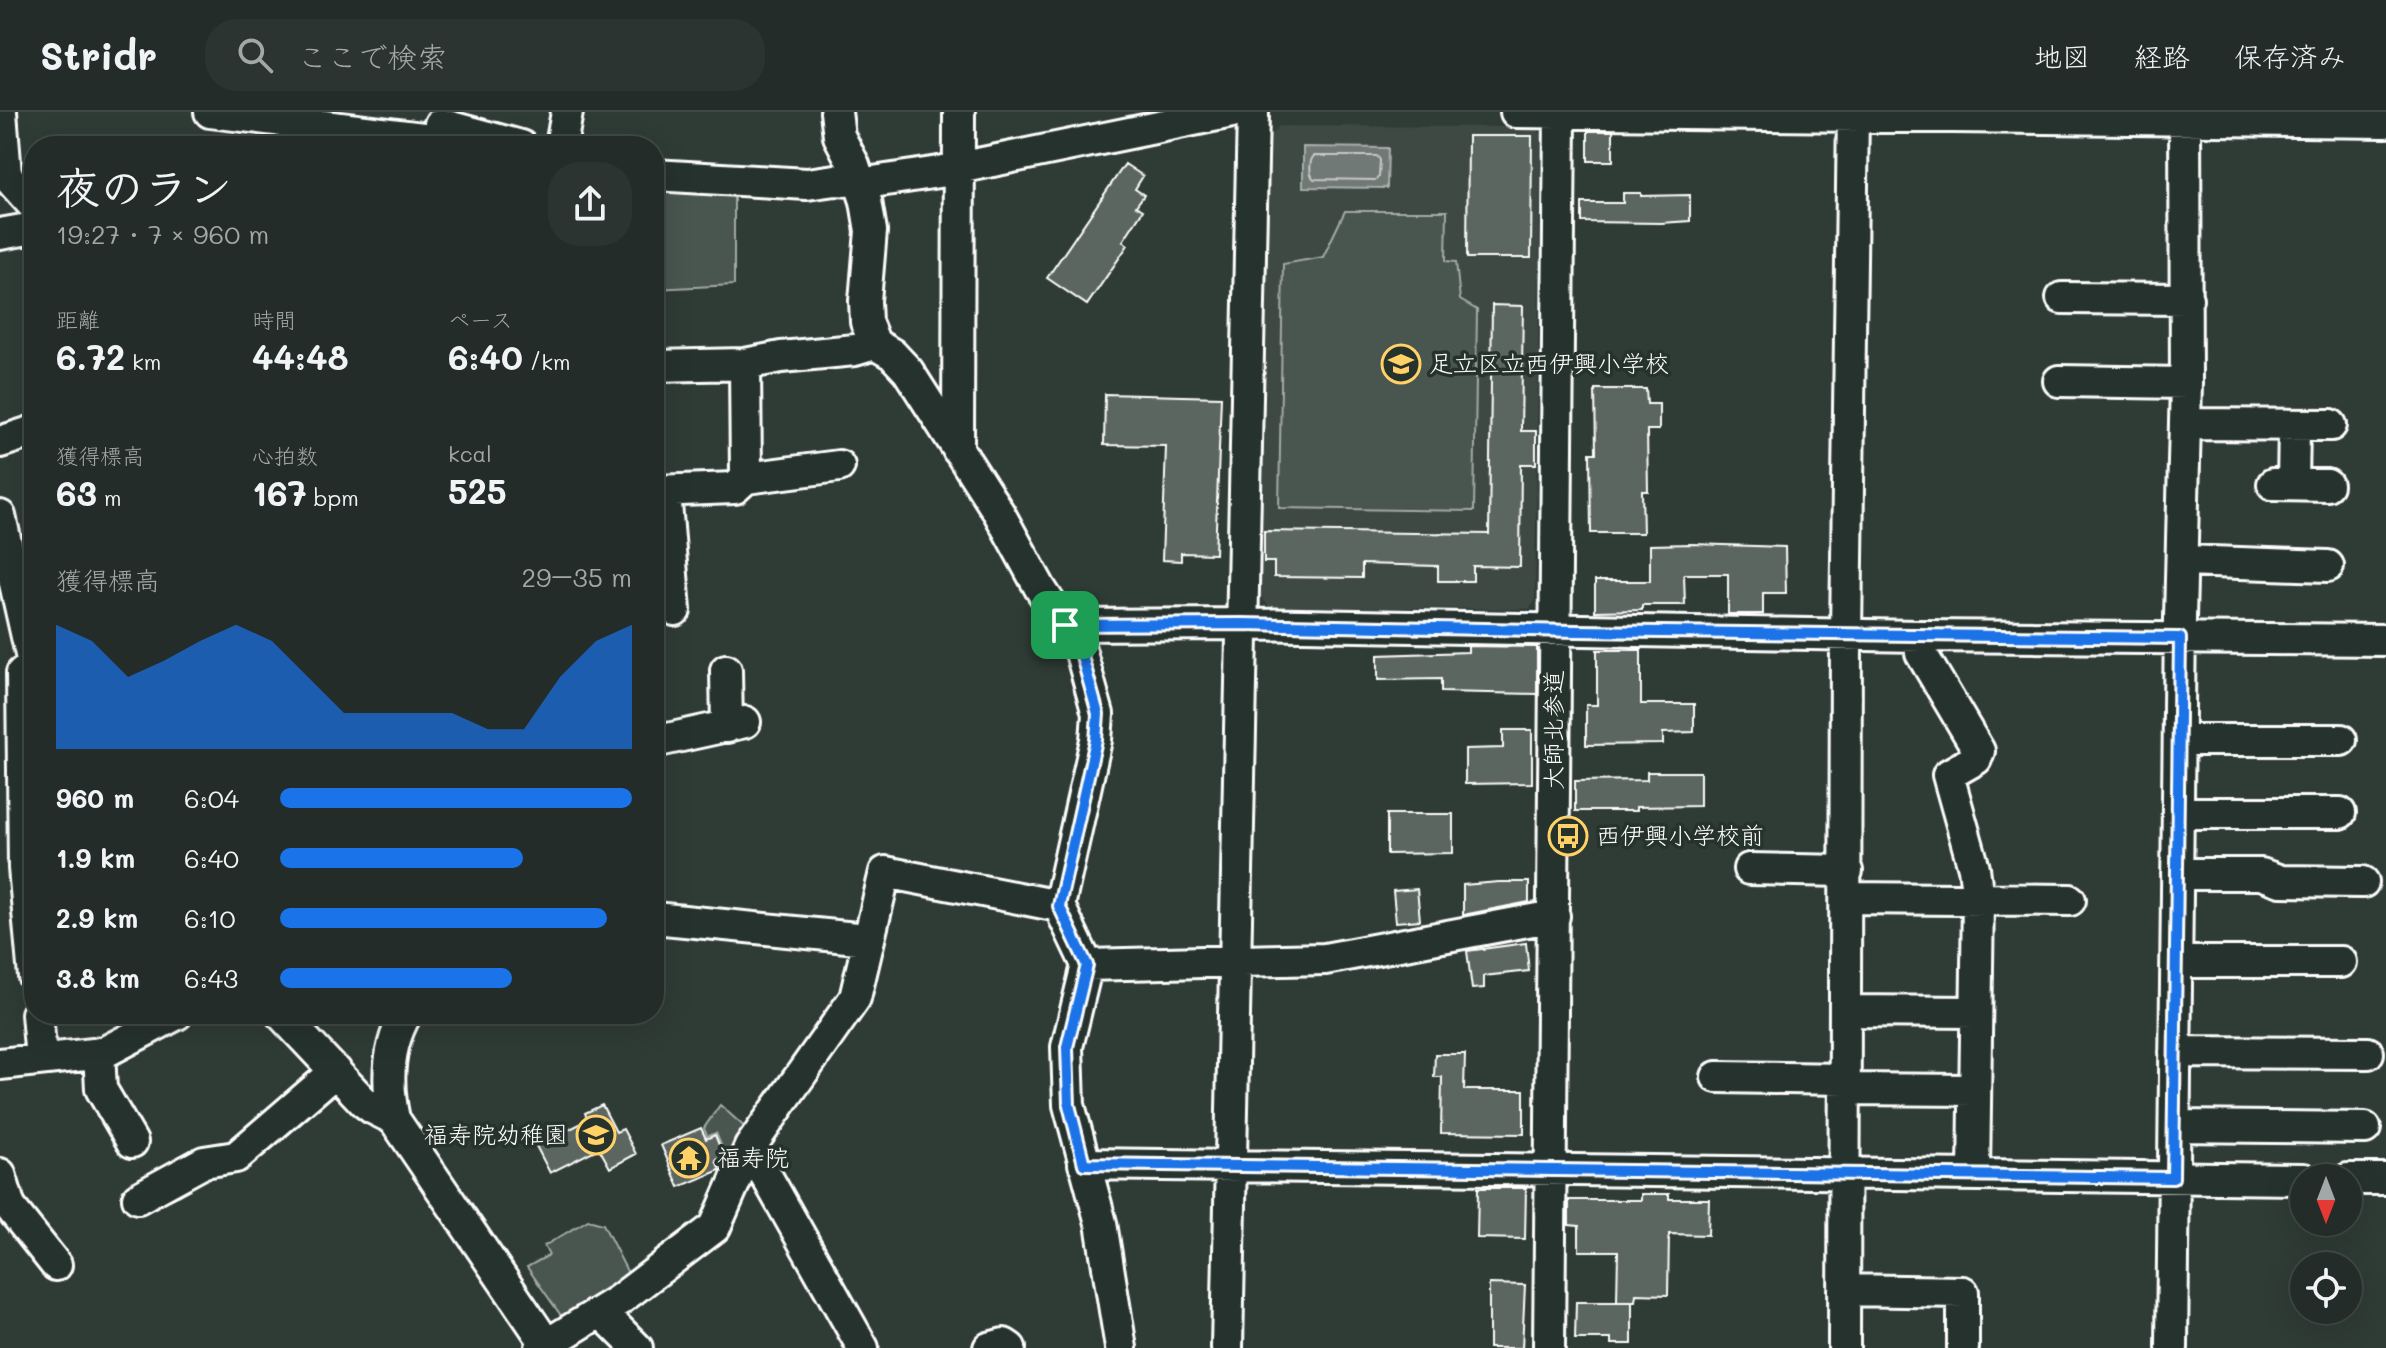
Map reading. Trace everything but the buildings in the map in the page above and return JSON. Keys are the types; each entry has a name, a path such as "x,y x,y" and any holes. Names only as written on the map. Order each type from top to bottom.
{"street":[{"path":"1,112 6,175 24,195"},
{"path":"210,112 436,130 468,136"},
{"path":"563,136 567,112"},
{"path":"836,112 839,136 854,165 871,231 865,301 866,322 875,344 892,354 908,371 999,513 1040,588 1070,624 1098,714 1096,740 1059,906 1087,965 1067,1047 1069,1105 1101,1223 1121,1348"},
{"path":"958,451 959,112"},
{"path":"664,176 807,184 873,182 958,168 1232,112"},
{"path":"1227,1348 1253,112"},
{"path":"1516,112 2184,116 2386,122"},
{"name":"大師北参道","path":"1549,1348 1560,112"},
{"path":"1844,1348 1846,634 1853,114"},
{"path":"2172,1348 2180,638 2186,424 2184,116"},
{"path":"0,234 24,230"},
{"path":"2062,298 2187,299"},
{"path":"664,366 745,364 855,350 875,344"},
{"path":"745,364 746,478"},
{"path":"2059,381 2186,383"},
{"path":"2186,424 2331,425"},
{"path":"2294,425 2283,484 2327,485"},
{"path":"0,442 24,434"},
{"path":"664,492 735,488 746,478 839,466"},
{"path":"0,516 22,671 24,868"},
{"path":"664,523 675,610"},
{"path":"2183,561 2328,566"},
{"path":"1070,624 2386,640"},
{"path":"1920,636 1921,653 1979,751 1976,759 1948,775 1974,868 1978,899 1974,1174"},
{"path":"664,740 736,724 726,670"},
{"path":"2179,740 2341,740"},
{"path":"2179,813 2340,813"},
{"path":"1749,869 1847,885 1978,899 2070,900"},
{"path":"400,1024 389,1067 388,1093 394,1119 544,1346 601,1312 715,1227 750,1147 855,998 885,872 1059,906"},
{"path":"2177,874 2261,874 2281,881 2363,882"},
{"path":"1087,965 1325,959 1554,916"},
{"path":"664,919 867,939"},
{"path":"2177,962 2341,962"},
{"path":"1845,1011 1976,1012"},
{"path":"38,1024 41,1059"},
{"path":"0,1064 99,1053 157,1024"},
{"path":"291,1024 372,1108 394,1119"},
{"path":"2175,1052 2368,1053"},
{"path":"99,1053 101,1089 132,1142"},
{"path":"138,1198 204,1162 236,1157 336,1071"},
{"path":"1717,1077 1974,1090"},
{"path":"2175,1126 2365,1128"},
{"path":"750,1147 863,1348"},
{"path":"1084,1164 2290,1179"},
{"path":"0,1174 10,1207 56,1265"},
{"path":"2362,1179 2386,1179"},
{"path":"1844,1290 1963,1292 1963,1348"},
{"path":"601,1312 637,1348"},
{"path":"989,1348 1004,1344 1010,1348"}],"shaded area":[{"name":"足立区立西伊興小学校","path":"1279,126 1535,127 1541,134 1535,602 1529,609 1269,607 1257,592 1270,136"},
{"path":"664,191 734,193 734,285 664,288"},
{"path":"1345,211 1447,211 1446,261 1456,262 1460,300 1477,310 1474,511 1279,508 1283,264 1323,257"},
{"path":"720,1105 749,1131 725,1178 719,1161 726,1157 716,1133 707,1136 704,1128"},
{"path":"588,1220 603,1224 630,1277 562,1317 527,1267 549,1255 544,1246"}],"water":[{"path":"1303,147 1388,148 1387,188 1303,187"}],"place":[{"name":"足立区立西伊興小学校","path":"1401,364"},
{"name":"西伊興小学校前","path":"1568,836"},
{"name":"福寿院幼稚園","path":"596,1135"},
{"name":"福寿院","path":"689,1158"}],"route":[{"path":"1242,624 2180,638 2173,1178 1084,1164 1069,1105 1067,1047 1087,965 1059,906 1096,740 1098,714 1080,649 1065,625 1242,624"}]}
